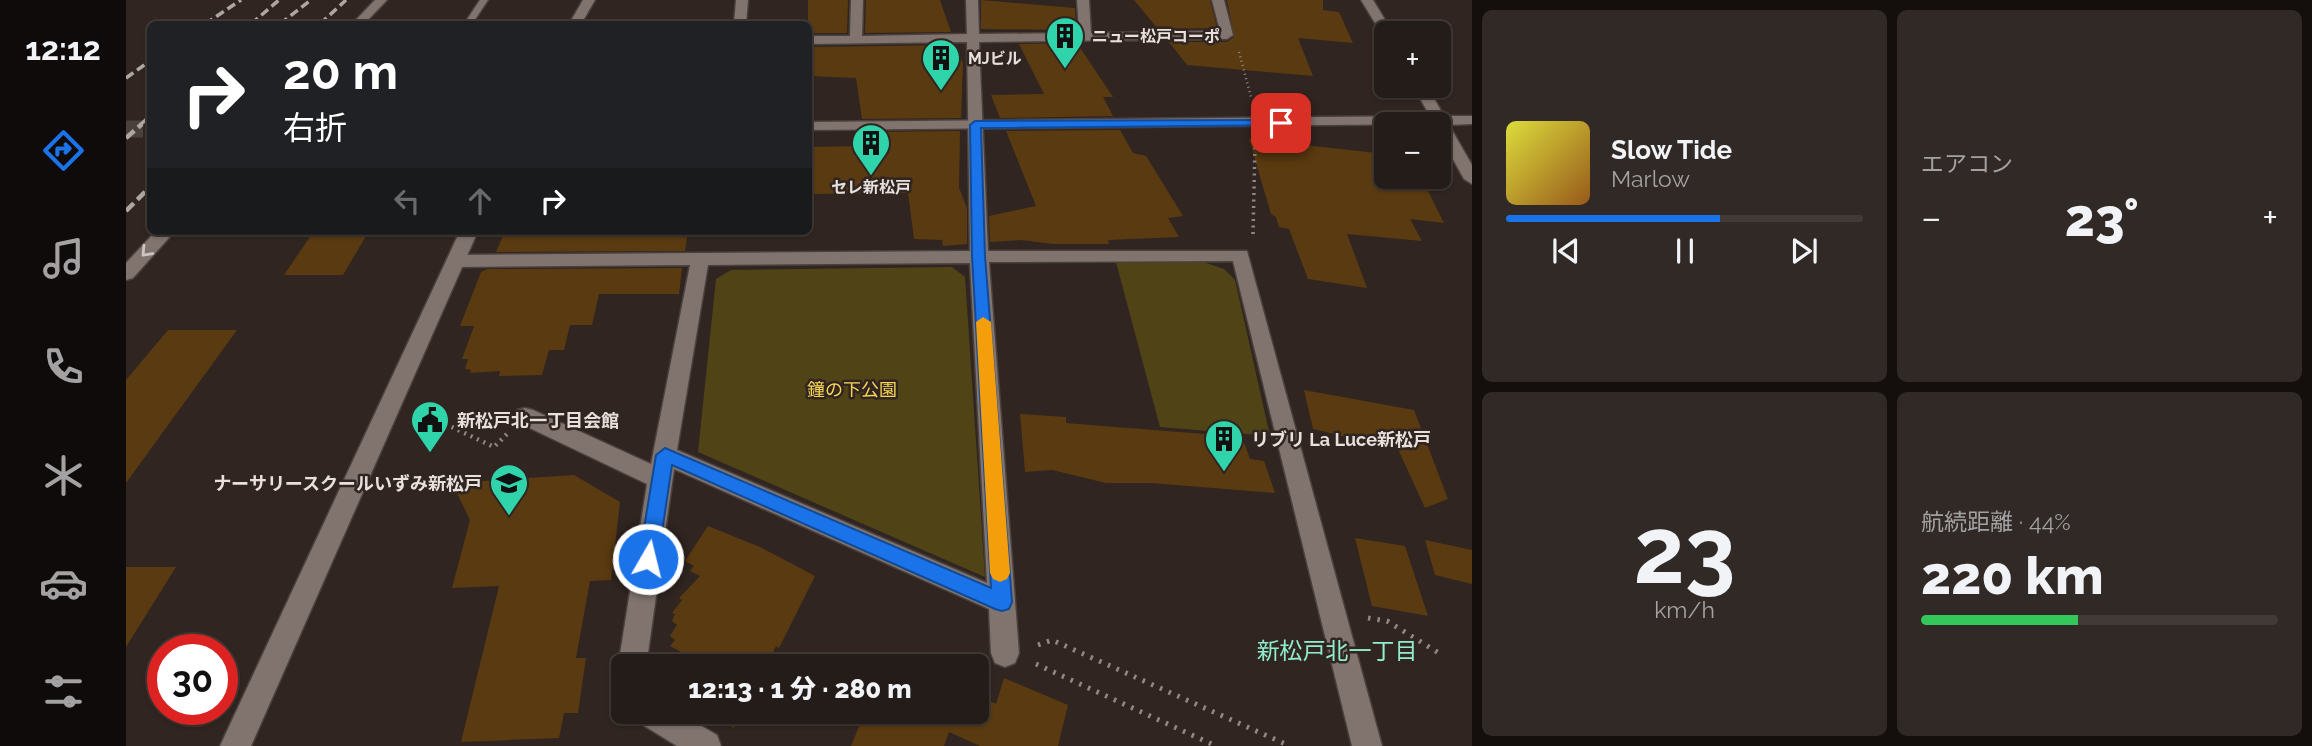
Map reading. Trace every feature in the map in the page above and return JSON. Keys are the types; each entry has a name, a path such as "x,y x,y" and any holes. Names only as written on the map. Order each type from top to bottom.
{"street":[{"path":"361,21 381,0"},
{"path":"578,21 589,0"},
{"path":"740,21 742,0"},
{"path":"856,40 857,0"},
{"path":"972,0 979,256 1005,653"},
{"path":"1083,0 1085,37"},
{"path":"812,40 1227,34 1218,0"},
{"path":"1367,0 1380,21"},
{"path":"1451,121 1472,120"},
{"path":"812,126 1374,122"},
{"path":"1451,142 1472,179"},
{"path":"126,274 162,235"},
{"path":"235,746 467,235"},
{"path":"455,261 1241,255 1367,746"},
{"path":"634,654 662,467 700,259"},
{"path":"525,416 662,467 1002,602"},
{"path":"668,724 706,746"}],"lane":[{"path":"470,21 484,0"}],"path":[{"path":"1227,34 1237,43 1254,108"},
{"path":"1241,255 1253,242 1256,134"},
{"path":"414,410 494,447 525,416"},
{"path":"1387,621 1442,655"},
{"path":"1005,653 1031,662 1216,746"}],"green space":[{"path":"1200,261 1224,269 1235,280 1270,436 1160,427 1116,262"},
{"name":"鐘の下公園","path":"952,267 965,277 985,577 698,452 716,279 731,270"}],"building":[{"path":"808,0 848,0 847,33 812,33 812,21 808,21"},
{"path":"866,0 940,0 951,32 865,33"},
{"path":"981,0 1075,8 1076,30 981,29"},
{"path":"1134,0 1210,0 1217,28 1158,29"},
{"path":"1227,0 1323,0 1323,10 1339,12 1353,43 1298,38 1313,76 1187,65 1169,42 1227,42 1234,37"},
{"path":"1077,43 1113,97 1103,97 1113,116 1000,118 991,95 1044,94 1019,44"},
{"path":"956,45 963,63 961,118 862,119 856,78 812,76 812,47"},
{"path":"1120,130 1133,153 1146,156 1183,216 1168,218 1179,237 1108,240 1109,244 1053,244 1021,240 990,242 989,216 1036,206 1006,131"},
{"path":"960,131 959,188 967,208 967,244 943,246 942,240 914,239 908,193 812,194 812,147 867,146 865,132"},
{"path":"1249,139 1374,153 1374,189 1427,189 1444,223 1410,219 1422,241 1347,234 1367,288 1308,279 1289,229 1279,227 1276,217 1271,214"},
{"path":"311,235 367,235 343,275 284,275"},
{"path":"503,235 687,235 685,251 496,252"},
{"path":"682,268 679,294 599,294 592,325 570,325 564,350 549,350 542,375 499,376 500,371 470,373 471,370 465,369 468,359 462,359 474,326 460,326 481,272 488,269"},
{"path":"168,330 237,330 126,483 126,380"},
{"path":"1304,390 1414,410 1448,499 1425,508 1398,449 1313,429"},
{"path":"1020,414 1066,417 1066,423 1242,437 1250,459 1264,461 1275,493 1151,483 1106,483 1052,470 1025,472"},
{"path":"574,475 620,502 611,580 590,581 576,658 586,658 578,713 564,713 559,738 461,742 499,586 452,588 470,520 452,483"},
{"path":"708,526 760,547 815,576 779,648 776,646 772,654 685,654 670,646 675,640 670,636 677,625 672,621 675,614 672,613 682,600 679,598 700,576 690,571 694,566 685,561"},
{"path":"1355,538 1405,546 1428,616 1372,606"},
{"path":"1425,540 1472,550 1472,584 1435,575"},
{"path":"126,567 176,567 126,647"},
{"path":"1004,678 1068,705 1058,746 980,746 949,732 944,746 851,746 860,724 989,724 989,701 996,704"}],"tunnel":[{"path":"126,129 147,129"}],"railway":[{"path":"210,21 241,0"},
{"path":"254,21 279,0"},
{"path":"284,21 311,0"},
{"path":"323,21 346,0"},
{"path":"126,78 147,63"},
{"path":"140,125 147,119"},
{"path":"126,138 142,124"},
{"path":"126,211 147,190"}],"slow traffic":[{"path":"983,322 1000,573"}],"place":[{"name":"ニュー松戸コーポ","path":"1065,70"},
{"name":"MJビル","path":"941,92"},
{"name":"セレ新松戸","path":"871,177"},
{"name":"新松戸北一丁目会館","path":"430,454"},
{"name":"リブリ La Luce新松戸","path":"1224,473"},
{"name":"ナーサリースクールいずみ新松戸","path":"509,517"}],"district":[{"name":"新松戸北一丁目","path":"1337,650"}],"route":[{"path":"648,559 665,455 1002,602 979,256 975,125 1281,123"}]}
